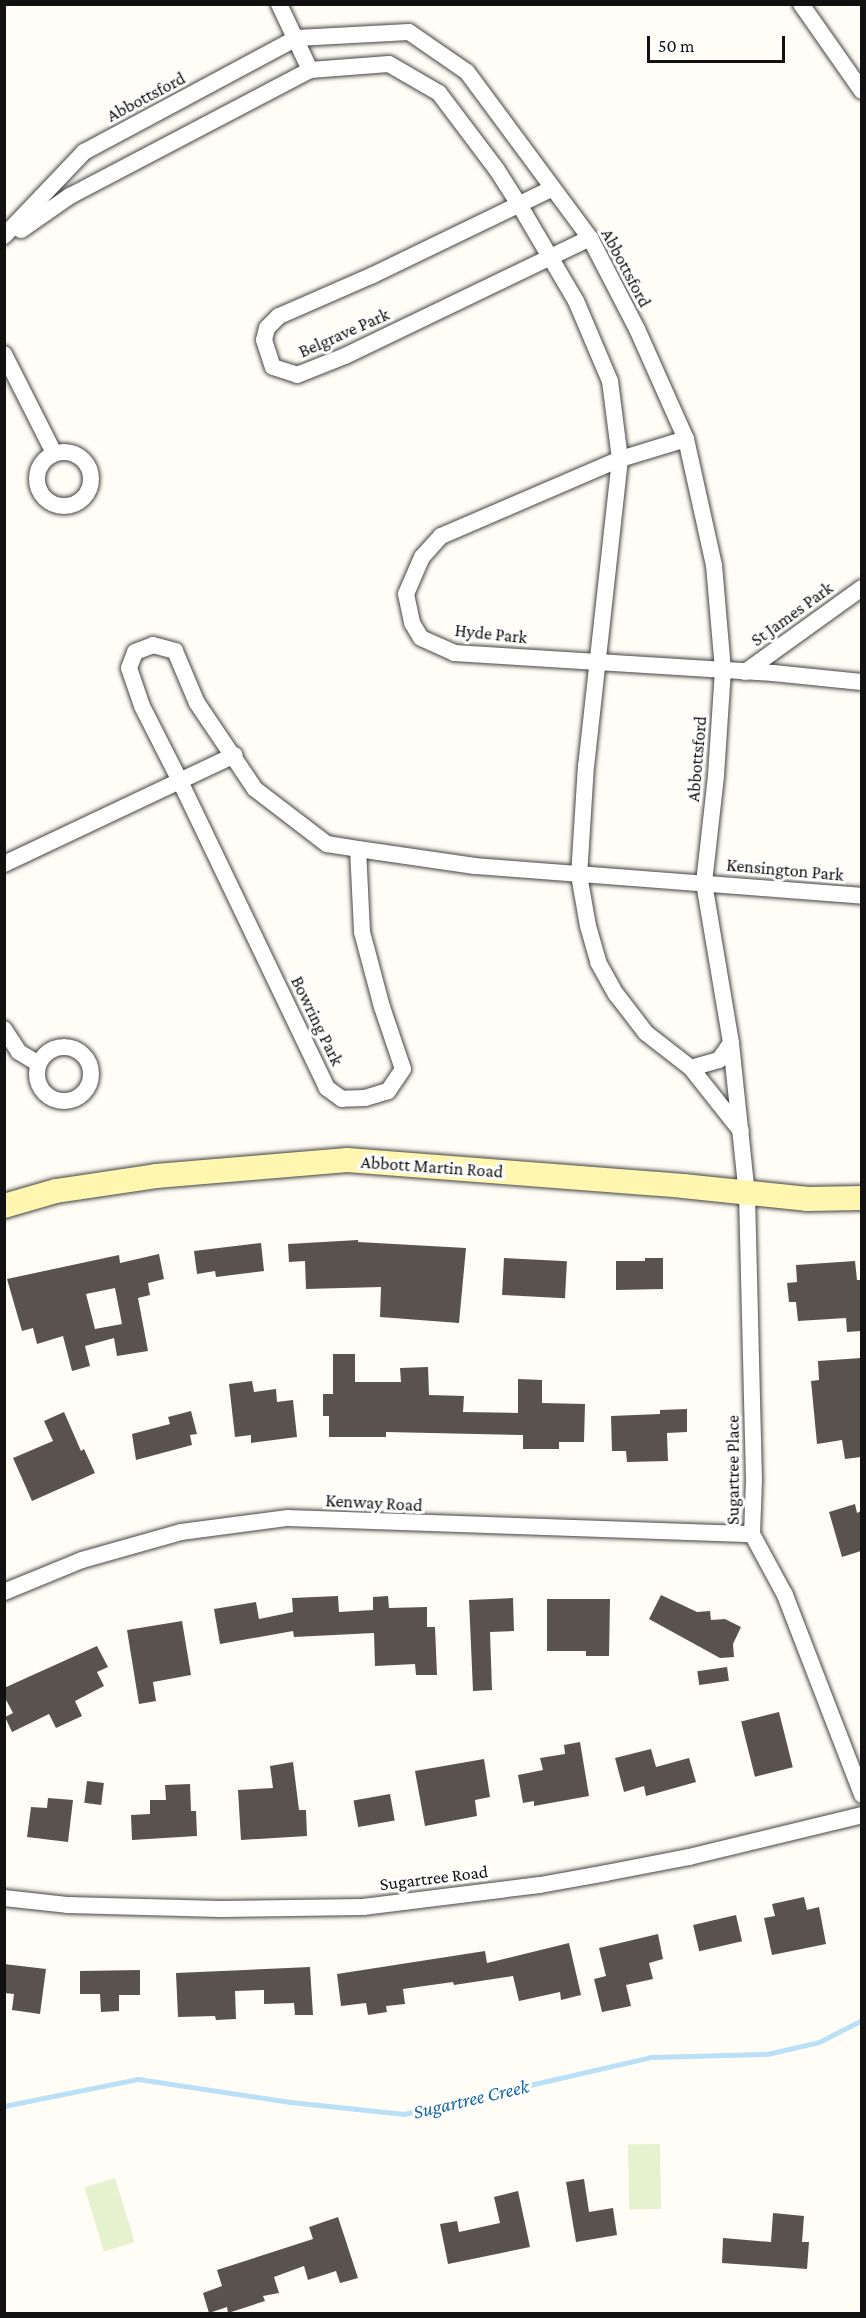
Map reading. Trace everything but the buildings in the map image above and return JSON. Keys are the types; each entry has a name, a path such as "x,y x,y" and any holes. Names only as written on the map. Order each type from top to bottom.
{"main road":[{"name":"Abbott Martin Road","path":"4,1206 56,1191 156,1176 347,1160 683,1186 807,1199 861,1198"}],"street":[{"path":"279,4 297,38 310,70"},
{"path":"801,4 861,91"},
{"name":"Abbottsford","path":"4,236 84,152 297,38 409,32 467,72 551,189 590,238 637,329 686,439 714,565 723,670 716,776 704,883 731,1043 747,1194"},
{"path":"4,241 70,196 310,70 388,64 439,93 497,170 550,256 576,301 610,381 620,459 586,765 579,875 588,926 598,962 616,994 646,1033 691,1068 742,1131"},
{"name":"Belgrave Park","path":"551,189 520,206 279,316 267,328 264,340 273,367 297,375 345,356 590,238"},
{"path":"4,354 54,453"},
{"name":"Hyde Park","path":"686,439 620,459 441,536 422,557 406,594 412,623 421,638 454,653 723,670"},
{"name":"St James Park","path":"745,672 861,588"},
{"name":"Bowring Park","path":"358,849 362,932 382,1007 403,1069 388,1091 365,1098 342,1099 327,1088 142,706 129,668 135,652 153,645 175,651 198,703 235,755 255,789 327,844 475,866 704,883"},
{"name":"St James Park","path":"723,670 861,682"},
{"path":"4,864 235,755"},
{"name":"Kensington Park","path":"704,883 861,896"},
{"path":"4,1029 19,1052 39,1064"},
{"path":"691,1068 719,1060 731,1043"},
{"name":"Sugartree Place","path":"747,1194 754,1480 752,1534 785,1595 861,1795"},
{"name":"Kenway Road","path":"4,1592 82,1560 181,1532 288,1518 752,1534"},
{"name":"Sugartree Road","path":"4,1898 67,1905 221,1909 363,1907 540,1885 595,1875 689,1857 861,1815"}],"green space":[{"path":"660,2144 661,2209 629,2210 628,2145"},
{"path":"115,2178 135,2242 104,2251 84,2187"}],"waterway":[{"name":"Sugartree Creek","path":"4,2106 138,2079 290,2102 404,2114 651,2057 767,2054 819,2042 862,2020"}]}
